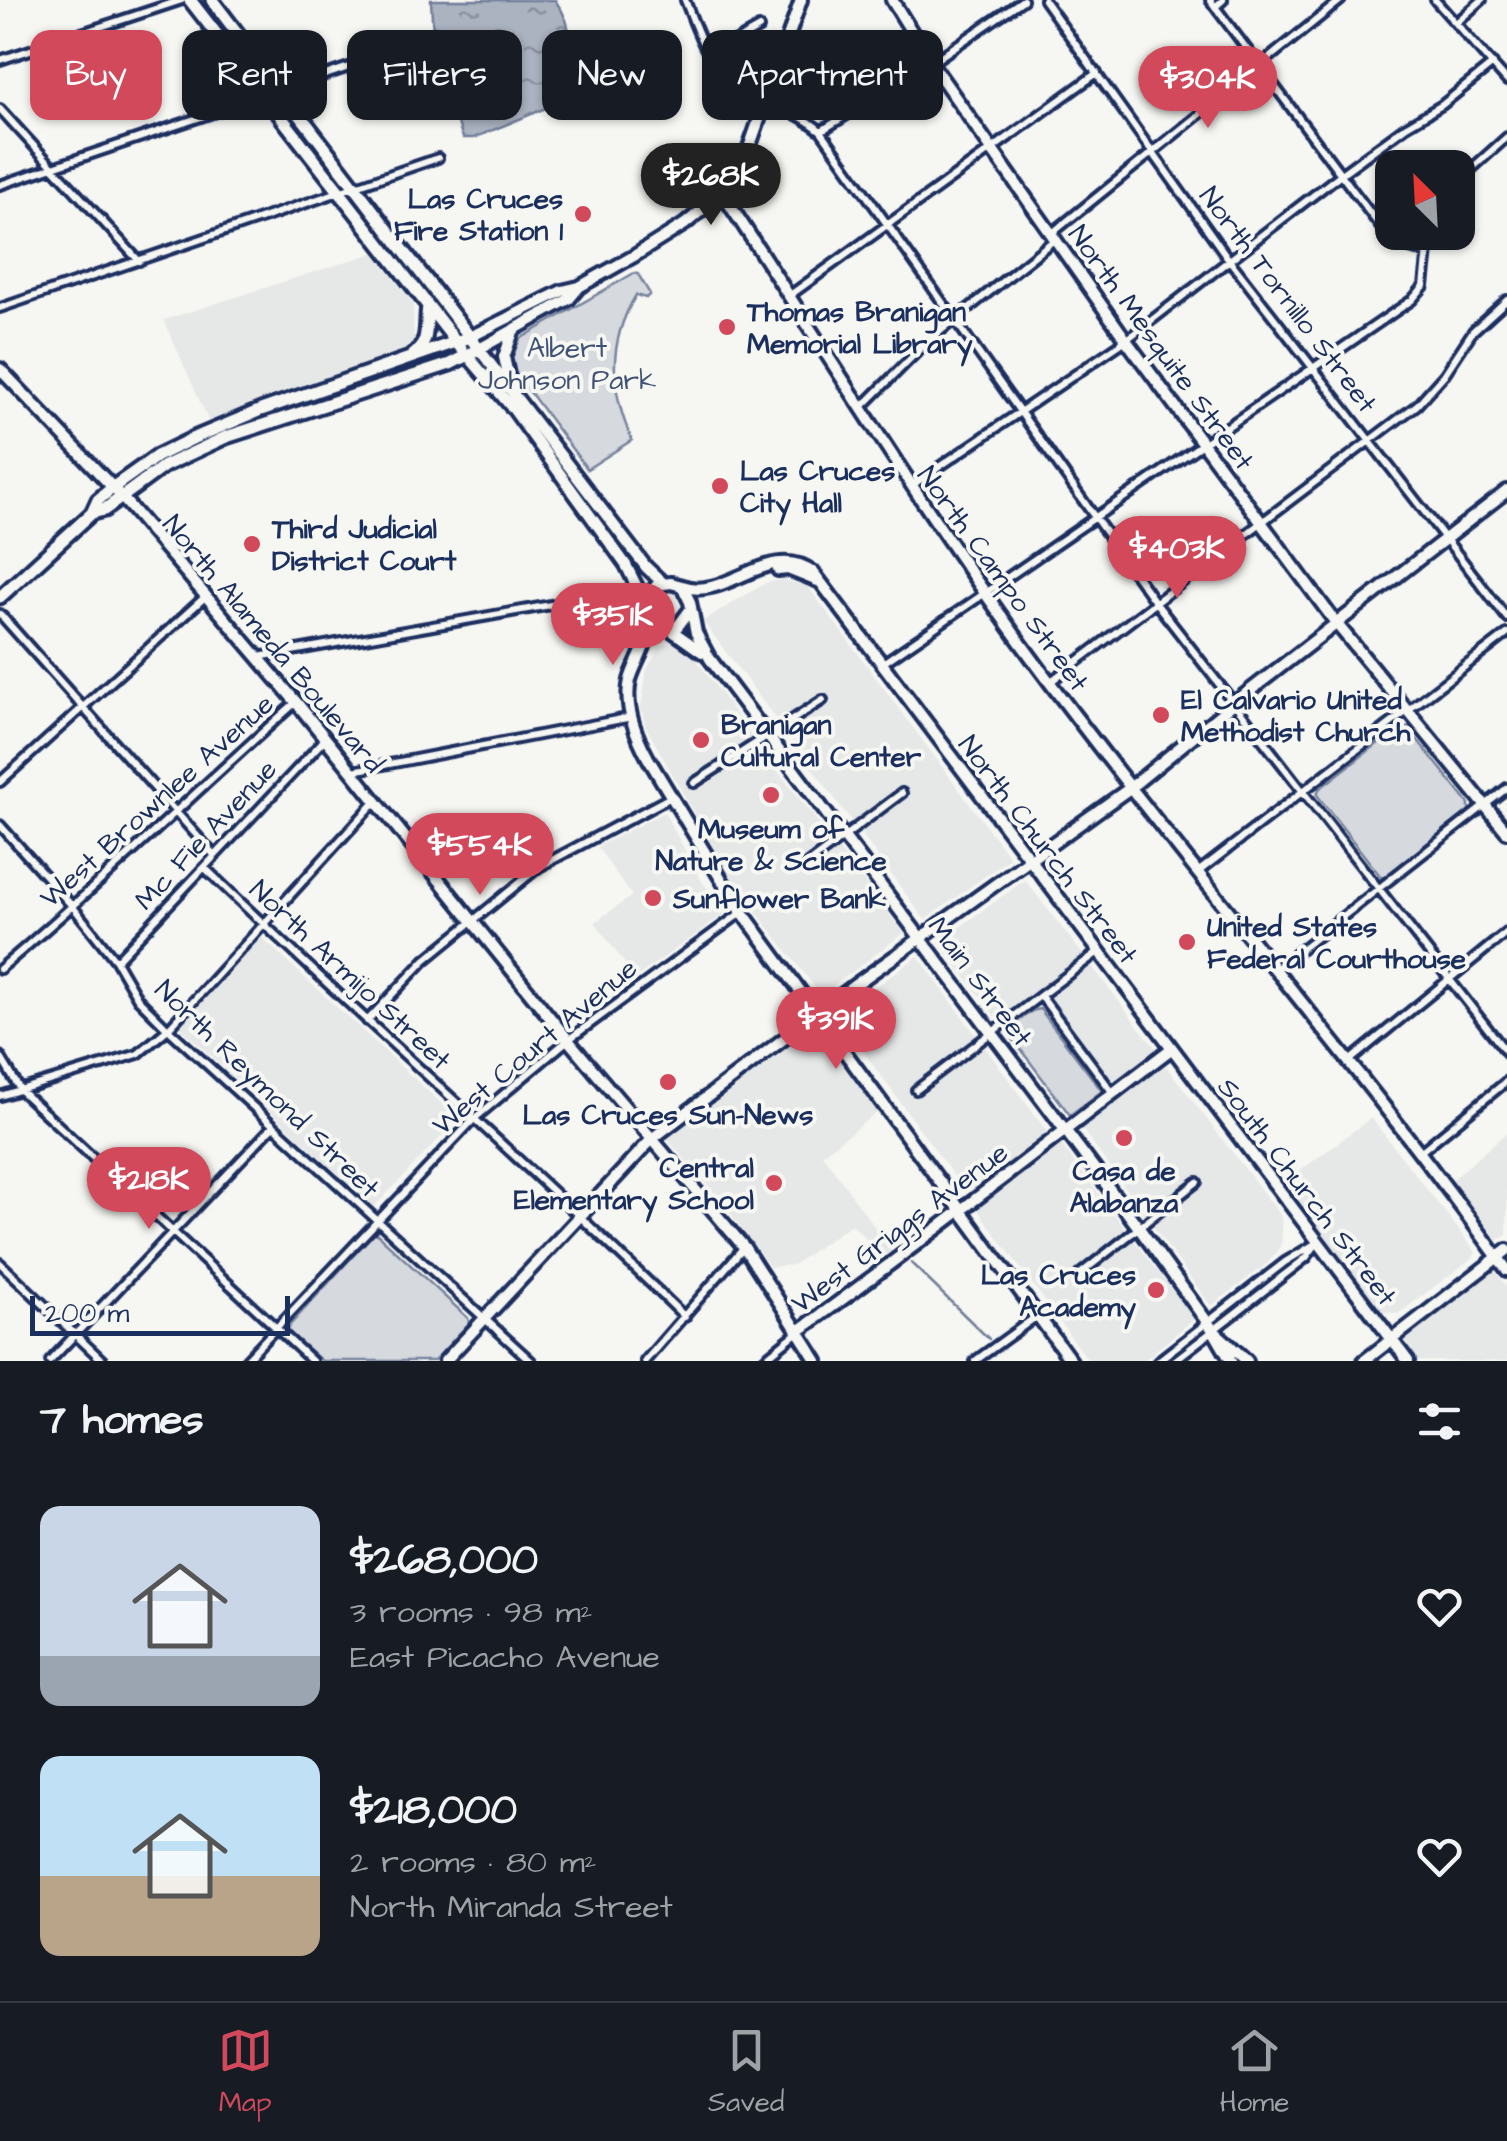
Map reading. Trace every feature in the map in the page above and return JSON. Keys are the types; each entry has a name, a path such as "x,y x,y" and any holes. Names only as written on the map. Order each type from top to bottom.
{"main road":[{"path":"190,0 216,30"},
{"path":"212,0 231,30"},
{"path":"116,492 226,436 450,364 473,352 293,120"},
{"path":"346,188 428,306 464,340"},
{"path":"400,364 418,353 428,334 428,306"},
{"path":"0,596 92,513 104,510 116,492 156,456 261,410 464,340"}],"street":[{"path":"0,60 182,0"},
{"path":"685,0 702,38"},
{"path":"791,30 801,0"},
{"name":"North Mesquite Street","path":"892,0 911,30"},
{"path":"943,55 1023,0"},
{"name":"North Tornillo Street","path":"1044,0 1230,261 1507,618"},
{"path":"882,663 1204,444 1420,293 1424,286 1428,252 1392,240 1212,4 1223,0"},
{"path":"860,410 954,319 1150,153 1341,0"},
{"path":"1435,0 1507,81"},
{"path":"1456,23 1482,0"},
{"path":"756,30 759,28"},
{"path":"910,486 1126,340 1340,174 1404,127 1442,105 1493,64"},
{"path":"789,296 1097,74"},
{"name":"North Mesquite Street","path":"943,79 1126,340 1336,623 1507,832"},
{"path":"0,109 139,261"},
{"path":"0,186 191,120"},
{"path":"473,352 569,299 580,287 682,226 722,193 748,150 760,120"},
{"path":"807,120 821,131 1155,602 1507,1053"},
{"path":"821,131 839,120"},
{"path":"1475,166 1507,137"},
{"path":"0,308 438,158"},
{"name":"North Campo Street","path":"722,193 860,410 984,594 1130,788 1418,1154 1502,1254 1507,1270"},
{"path":"464,340 562,290 580,287"},
{"path":"1050,682 1430,392 1473,331 1507,300"},
{"path":"512,390 504,357 514,328"},
{"path":"473,352 512,390 646,567 664,583 702,590 776,564 807,567 818,581"},
{"path":"473,352 626,564 652,622 666,628"},
{"name":"North Alameda Boulevard","path":"0,368 116,492 326,738 568,1040 744,1247 818,1361"},
{"path":"446,1361 653,1138 920,938 1130,788 1234,702 1507,491"},
{"path":"633,717 639,670 666,628 684,622 690,608 716,591 764,572 788,569 818,581"},
{"name":"North Church Street","path":"818,581 1171,1050"},
{"path":"664,583 650,590 644,606 648,637 629,691 629,708 640,742 708,863 742,912 1071,1361"},
{"path":"682,586 690,608"},
{"path":"0,782 205,597"},
{"path":"258,656 596,597"},
{"name":"Main Street","path":"690,608 696,633 710,659 1211,1327"},
{"path":"0,614 215,856"},
{"name":"Main Street","path":"666,628 689,640 710,659"},
{"path":"1198,872 1507,634"},
{"path":"694,783 822,700"},
{"name":"West Brownlee Avenue","path":"0,969 296,702"},
{"path":"353,772 633,717"},
{"name":"Mc Fie Avenue","path":"116,961 326,738"},
{"path":"1276,969 1507,788"},
{"path":"802,868 902,793"},
{"path":"367,1021 425,960 539,867 671,797"},
{"path":"0,1096 138,1054 168,1029 377,800"},
{"name":"North Reymond Street","path":"0,825 73,907 116,961 138,998 168,1029 530,1361"},
{"name":"North Armijo Street","path":"206,869 685,1316"},
{"name":"West Court Avenue","path":"245,1361 474,1118 568,1040 742,912"},
{"path":"1347,1062 1507,932"},
{"path":"916,1090 1099,951"},
{"path":"1041,996 1113,1093"},
{"name":"West Griggs Avenue","path":"762,1361 1171,1050"},
{"name":"South Church Street","path":"1171,1050 1408,1361"},
{"path":"0,1056 21,1090 312,1361"},
{"path":"1418,1154 1507,1082"},
{"path":"50,1361 273,1126"},
{"path":"1080,1274 1197,1182"},
{"path":"1158,1361 1306,1258 1318,1242"},
{"path":"645,1361 744,1247"},
{"path":"1364,1361 1502,1254"},
{"path":"0,1263 104,1361"},
{"path":"976,1361 1038,1315"},
{"path":"1174,1361 1211,1327"},
{"path":"1211,1327 1231,1361"},
{"path":"1211,1327 1247,1361"}],"shaded area":[{"path":"374,253 413,304 414,345 407,353 209,422 164,320"},
{"path":"784,580 808,587 1010,858 925,920 703,621 767,582"},
{"path":"682,640 760,748 904,933 821,995 731,879 646,727 641,708 647,669 660,647"},
{"path":"664,812 724,914 635,978 595,922 632,896 597,847"},
{"path":"1025,880 1156,1049 1070,1115 939,942"},
{"path":"261,937 458,1119 374,1207 180,1027"},
{"path":"918,956 1048,1133 970,1192 964,1190 837,1015"},
{"name":"Central Elementary School","path":"814,1028 820,1029 882,1109 822,1154 892,1251 883,1255 851,1224 793,1265 770,1267 722,1202 667,1139"},
{"path":"1167,1067 1281,1216 1282,1241 1278,1251 1211,1306 1082,1129"},
{"path":"1371,1118 1476,1252 1398,1314 1381,1311 1285,1182"},
{"path":"1507,1132 1507,1235 1498,1240 1451,1181"},
{"path":"1060,1143 1194,1319 1143,1361 1091,1361 1086,1357 975,1206"},
{"path":"1495,1271 1507,1287 1507,1361 1415,1361 1400,1341"}],"green space":[{"name":"Albert Johnson Park","path":"634,273 650,294 646,298 636,295 627,313 615,367 619,403 632,440 587,469 515,372 512,357 520,339"},
{"path":"1401,726 1408,728 1469,804 1469,811 1381,877 1317,795 1319,789"},
{"path":"1040,1009 1102,1091 1070,1115 1006,1030"},
{"path":"375,1232 468,1318 469,1323 434,1361 322,1361 288,1332 290,1325"}],"water":[{"path":"431,0 555,0 569,30 542,30 542,110 522,118 522,30 433,30"},
{"path":"457,120 517,120 474,138 463,138"}],"waterway":[{"path":"911,1263 989,1339"}],"place":[{"name":"Las Cruces Fire Station 1","path":"583,214"},
{"name":"Thomas Branigan Memorial Library","path":"727,327"},
{"name":"Las Cruces City Hall","path":"720,486"},
{"name":"Third Judicial District Court","path":"252,544"},
{"name":"El Calvario United Methodist Church","path":"1161,715"},
{"name":"Branigan Cultural Center","path":"701,740"},
{"name":"Museum of Nature & Science","path":"771,795"},
{"name":"Sunflower Bank","path":"653,898"},
{"name":"United States Federal Courthouse","path":"1187,942"},
{"name":"Las Cruces Sun-News","path":"668,1082"},
{"name":"Casa de Alabanza","path":"1124,1138"},
{"name":"Central Elementary School","path":"774,1183"},
{"name":"Las Cruces Academy","path":"1156,1290"}]}
